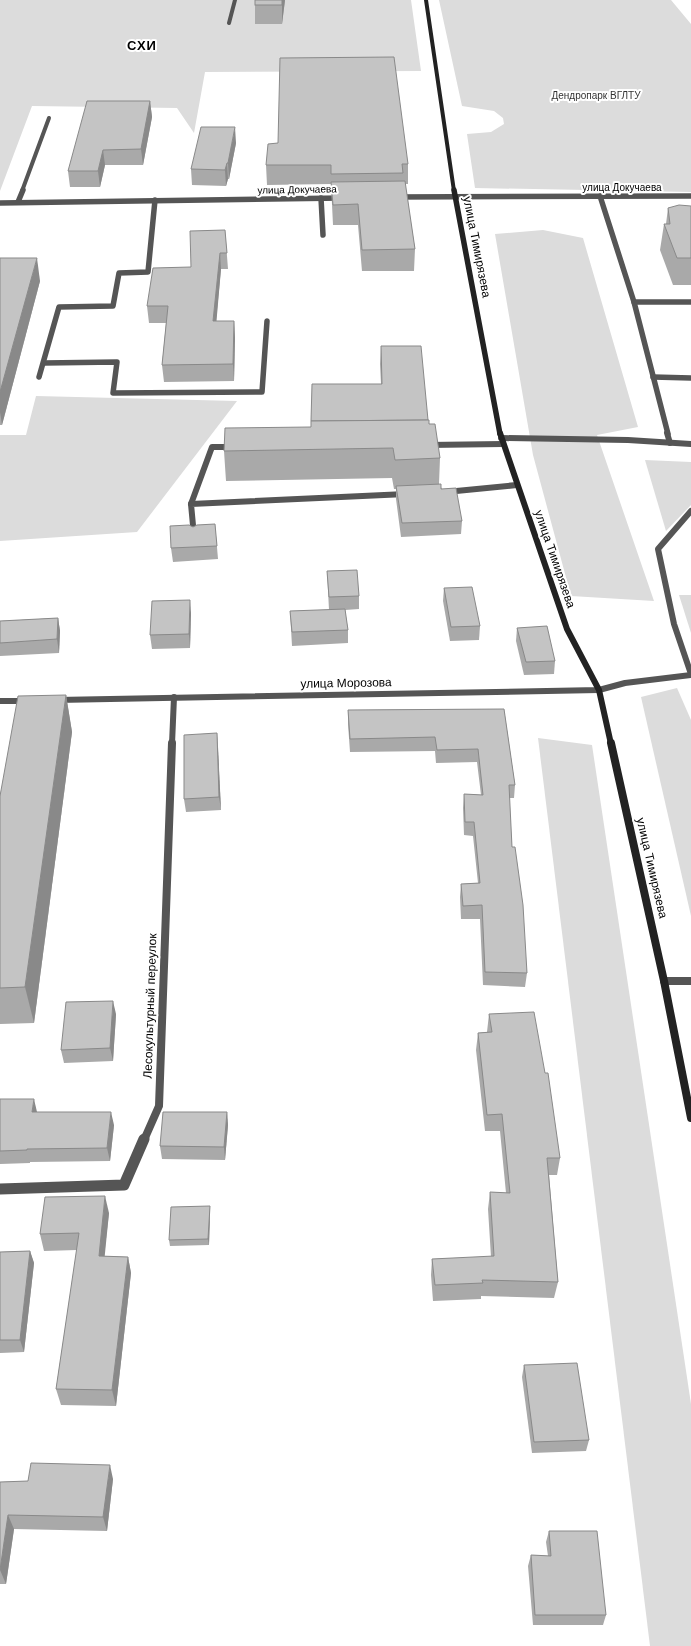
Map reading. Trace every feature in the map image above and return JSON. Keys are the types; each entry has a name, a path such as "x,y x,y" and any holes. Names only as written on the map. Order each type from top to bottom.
{"main road":[{"name":"улица Тимирязева","path":"426,0 455,196 502,441 567,629 599,690 664,981 691,1118"}],"street":[{"path":"229,23 235,0"},
{"path":"18,202 49,118"},
{"path":"600,196 634,302 670,443"},
{"name":"улица Докучаева","path":"391,197 691,196"},
{"name":"улица Докучаева","path":"0,203 352,197"},
{"path":"321,198 323,235"},
{"path":"39,377 59,307 113,306 119,273 148,272 155,200"},
{"path":"634,302 691,302"},
{"path":"44,363 117,362 113,393 262,392 267,321"},
{"path":"653,377 691,378"},
{"path":"421,445 502,441 628,440 691,444"},
{"path":"194,536 191,504 212,447 243,447"},
{"path":"438,492 517,485"},
{"path":"191,504 414,493"},
{"path":"691,511 658,549 674,624 691,675"},
{"name":"улица Морозова","path":"0,701 599,690 625,683 691,675"},
{"name":"Лесокультурный переулок","path":"0,1189 124,1185 159,1106 174,697"},
{"path":"664,981 691,981"}],"green space":[{"path":"0,0 411,0 421,71 205,72 194,133 177,108 32,106 0,191"},
{"name":"Дендропарк ВГЛТУ","path":"439,0 671,0 691,24 691,192 475,188 467,134 491,132 504,124 503,118 494,111 462,106"},
{"path":"543,230 583,238 638,427 597,435 654,601 571,596 533,455 495,234"},
{"path":"36,396 237,401 137,532 0,541 0,435 26,435"},
{"path":"645,460 691,462 691,505 666,531"},
{"path":"679,595 691,595 691,633"},
{"path":"677,688 691,720 691,916 641,697"},
{"path":"538,738 592,745 691,1404 691,1646 650,1646"}],"building":[{"path":"255,0 282,0 282,5 255,5"},
{"path":"394,57 408,164 402,164 403,173 331,174 331,165 266,165 268,144 278,143 280,58"},
{"path":"87,101 150,101 141,149 103,150 98,171 68,171"},
{"path":"201,127 235,127 228,163 225,170 191,169"},
{"path":"405,181 415,249 362,250 358,204 333,205 331,182"},
{"path":"679,205 691,206 691,258 677,258 664,224 670,224 668,208"},
{"path":"225,230 227,253 220,253 213,321 234,321 233,364 162,365 168,306 147,306 153,268 191,267 190,231"},
{"path":"0,258 37,258 0,392"},
{"path":"381,346 421,346 428,420 311,421 312,384 382,384"},
{"path":"429,420 429,424 435,424 440,458 395,460 393,448 224,451 225,428 311,427 311,421"},
{"path":"441,484 441,489 456,488 462,521 402,523 396,486"},
{"path":"215,524 217,546 171,548 170,526 189,525 193,527 197,525"},
{"path":"357,570 359,596 329,597 327,571"},
{"path":"472,587 480,626 451,627 444,588"},
{"path":"190,600 189,634 150,635 152,601"},
{"path":"345,609 348,630 292,632 290,611"},
{"path":"58,618 57,639 0,643 0,621"},
{"path":"547,626 555,661 526,662 517,628"},
{"path":"66,695 25,987 0,988 0,796 18,696"},
{"path":"504,709 515,785 509,785 512,847 515,847 523,905 527,973 485,972 482,905 463,906 461,884 480,883 474,822 465,822 464,794 483,795 478,749 437,750 435,737 350,739 348,710"},
{"path":"217,733 219,797 184,799 184,735"},
{"path":"113,1001 110,1048 61,1050 66,1002"},
{"path":"534,1012 545,1073 548,1073 560,1158 547,1158 558,1282 482,1280 483,1283 435,1285 432,1259 494,1256 490,1192 510,1193 502,1114 487,1115 478,1033 492,1032 489,1014"},
{"path":"0,1099 34,1099 32,1112 111,1112 107,1148 27,1149 0,1151"},
{"path":"163,1112 227,1112 224,1147 160,1146"},
{"path":"105,1196 99,1256 128,1257 112,1390 56,1389 79,1233 40,1234 45,1197"},
{"path":"210,1206 208,1239 169,1240 171,1207"},
{"path":"30,1251 20,1340 0,1340 0,1252"},
{"path":"577,1363 589,1440 534,1442 524,1365"},
{"path":"31,1463 110,1465 103,1517 8,1515 0,1570 0,1482 28,1481"},
{"path":"549,1531 597,1531 606,1615 535,1615 531,1555 551,1556"}],"district":[{"name":"СХИ","path":"142,45"}]}
